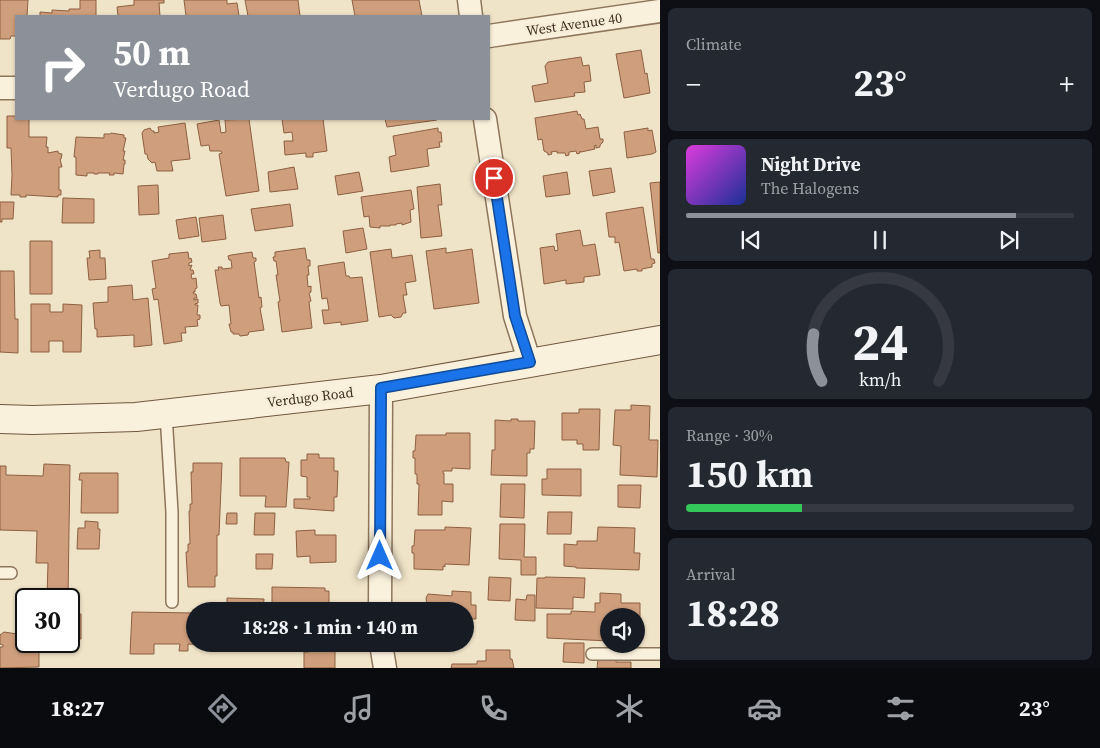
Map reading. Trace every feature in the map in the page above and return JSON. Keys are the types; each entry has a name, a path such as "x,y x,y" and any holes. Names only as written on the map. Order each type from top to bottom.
{"main road":[{"name":"Verdugo Road","path":"0,419 136,417 166,414 381,388 660,340"}],"street":[{"path":"469,0 471,15"},
{"name":"West Avenue 40","path":"490,36 660,11"},
{"path":"0,88 15,88"},
{"path":"485,120 515,316 530,362"},
{"path":"380,602 381,388"},
{"path":"382,652 385,668"}],"lane":[{"path":"166,414 172,512 172,602"},
{"path":"592,654 660,654"}],"building":[{"path":"0,0 28,0 27,15 15,15 15,36 11,36 10,39 0,39"},
{"path":"80,0 96,0 96,15 40,15 40,12 52,13 52,10 69,11 69,9 80,9"},
{"path":"134,0 164,0 164,3 159,3 160,15 118,15 117,7 134,5"},
{"path":"184,0 227,0 227,4 237,3 239,15 186,15"},
{"path":"245,0 298,0 300,15 248,15"},
{"path":"352,0 419,0 422,15 355,15"},
{"path":"641,50 650,93 624,98 616,54"},
{"path":"581,57 583,66 589,65 591,81 584,82 585,92 574,93 575,96 535,102 532,86 548,83 545,66 548,62"},
{"path":"577,111 578,115 580,114 582,119 584,119 586,129 598,127 600,139 603,139 600,147 596,148 596,145 594,146 595,149 580,151 577,154 576,151 569,152 569,155 566,156 565,153 557,153 557,151 551,152 552,154 548,155 544,151 542,139 538,140 535,118"},
{"path":"7,116 15,116 15,120 29,120 29,137 47,137 46,147 48,147 48,153 58,151 58,153 62,154 60,159 62,167 59,167 59,190 61,190 61,195 58,195 58,197 26,195 26,197 20,197 20,195 11,195 11,148 7,148"},
{"path":"219,120 221,133 226,132 225,120 249,120 259,191 226,196 219,154 222,153 221,151 210,151 209,145 201,146 197,124"},
{"path":"282,120 323,120 327,151 313,153 313,157 306,157 306,153 285,155 284,141 293,141 292,132 284,133"},
{"path":"385,120 437,120 387,127"},
{"path":"185,123 190,159 171,161 173,171 157,171 155,162 152,163 148,159 147,154 145,154 142,133 150,128 154,133 159,132 158,127"},
{"path":"438,128 438,132 441,132 442,142 439,142 440,147 427,149 429,166 391,172 389,157 396,155 393,136"},
{"path":"648,128 648,131 652,130 656,152 627,158 624,132"},
{"path":"104,134 124,135 124,138 126,138 123,151 125,151 123,160 125,160 125,164 123,174 87,173 87,176 76,175 76,157 74,157 76,137 104,138"},
{"path":"294,167 298,189 270,192 268,172"},
{"path":"611,168 615,192 593,196 589,171"},
{"path":"359,172 363,191 338,195 335,176"},
{"path":"567,172 570,194 546,197 543,176"},
{"path":"660,182 660,253 658,253 650,183"},
{"path":"440,184 442,205 438,205 442,236 421,238 417,187"},
{"path":"158,185 159,214 139,215 138,186"},
{"path":"411,190 414,209 410,210 411,222 402,225 402,223 380,226 380,228 370,227 369,216 364,217 361,197"},
{"path":"63,198 94,199 94,223 62,223"},
{"path":"0,202 14,202 13,219 2,219 2,222 0,222"},
{"path":"290,204 293,226 255,231 251,209"},
{"path":"643,207 651,259 654,259 655,263 652,264 652,267 642,269 642,271 637,271 637,269 624,271 619,242 615,243 615,237 609,237 606,213"},
{"path":"223,215 226,239 202,242 199,218"},
{"path":"196,217 199,236 179,239 176,220"},
{"path":"363,228 367,249 346,253 343,231"},
{"path":"580,230 583,246 595,244 600,275 584,277 584,282 566,284 566,280 544,284 540,248 554,246 555,251 558,250 556,234"},
{"path":"30,241 52,241 52,294 30,294"},
{"path":"305,248 307,260 310,260 310,266 308,266 309,275 307,275 308,287 311,286 311,292 309,293 311,301 309,302 312,328 282,332 276,275 278,275 276,261 274,261 273,257 275,257 275,252"},
{"path":"446,248 446,253 472,249 479,303 434,309 426,251"},
{"path":"391,249 392,258 412,255 416,281 405,283 407,295 403,295 406,313 403,313 401,317 394,318 391,315 379,317 370,252"},
{"path":"100,250 100,258 105,258 106,279 89,280 87,258 90,258 89,251"},
{"path":"188,252 189,259 191,258 192,262 189,263 189,266 192,265 190,270 193,270 194,274 191,274 192,279 196,278 197,288 193,292 197,298 194,298 194,300 198,299 198,303 195,305 198,305 197,315 200,315 200,319 197,320 198,326 185,327 186,333 181,333 182,341 164,344 158,299 154,300 152,289 156,288 152,261 169,258 169,254"},
{"path":"252,252 253,258 256,258 254,262 259,298 261,297 262,307 260,308 264,330 249,332 248,335 240,336 231,332 229,305 221,306 215,270 219,270 218,267 222,267 222,269 232,268 231,260 229,260 228,256"},
{"path":"344,262 346,276 350,278 362,277 368,321 341,325 341,322 324,324 322,310 329,310 327,298 322,299 318,266"},
{"path":"0,271 14,271 15,319 18,319 18,353 0,352"},
{"path":"132,285 133,300 148,298 152,345 134,347 134,335 97,337 93,303 108,302 108,287"},
{"path":"31,304 50,304 50,312 63,312 63,304 82,305 81,352 63,352 63,341 49,341 49,352 31,352"},
{"path":"631,405 650,406 649,440 658,440 657,477 620,475 621,446 613,445 615,410 631,410"},
{"path":"579,409 600,409 599,450 583,450 583,444 577,444 577,440 562,440 562,413 579,413"},
{"path":"511,419 535,421 534,449 530,449 530,453 527,453 527,476 491,475 492,450 495,450 495,420 511,421"},
{"path":"446,433 470,433 470,469 452,468 452,471 443,471 444,484 453,484 453,502 442,501 442,515 418,515 419,484 417,484 417,474 415,474 415,458 413,458 416,435 446,435"},
{"path":"307,454 319,454 319,458 334,458 334,471 338,471 337,497 334,497 334,511 294,508 294,499 310,499 310,497 307,497 307,477 301,476 301,460 307,460"},
{"path":"240,458 285,458 286,462 289,462 286,507 265,507 266,496 240,496"},
{"path":"193,463 222,463 215,587 188,587 186,552 188,552 188,544 190,544 189,511 190,504 192,504 191,472 193,472"},
{"path":"44,464 70,465 68,588 47,588 48,563 36,563 37,531 0,530 0,466 6,466 6,475 43,476"},
{"path":"547,469 581,469 581,496 542,495 542,479 547,479"},
{"path":"80,473 118,473 118,513 81,513 82,480 79,480"},
{"path":"501,484 525,484 524,518 500,517"},
{"path":"618,485 641,485 640,508 618,507"},
{"path":"548,512 572,512 571,534 547,534"},
{"path":"227,513 237,513 237,524 226,524"},
{"path":"255,513 275,513 274,535 254,535"},
{"path":"85,521 98,522 98,529 100,529 99,549 77,549 78,528 85,528"},
{"path":"500,524 525,524 524,557 536,557 536,575 521,575 521,560 499,559"},
{"path":"445,527 471,528 469,565 445,564 443,570 414,569 412,546 414,546 415,530 445,530"},
{"path":"598,527 635,528 634,553 640,553 639,570 564,566 564,544 577,545 577,541 597,541"},
{"path":"315,530 315,535 336,535 336,562 310,563 310,556 297,557 296,531"},
{"path":"256,554 273,554 272,569 256,569"},
{"path":"489,577 511,578 510,601 488,600"},
{"path":"537,578 585,578 584,598 573,597 573,609 536,608"},
{"path":"272,587 325,588 325,591 329,591 329,602 272,602"},
{"path":"452,591 471,592 471,602 427,602 428,594 452,596"},
{"path":"600,593 621,594 621,603 640,603 640,608 600,608 600,641 547,638 547,614 571,614 571,611 595,612 595,603 600,603"},
{"path":"527,595 535,595 535,621 515,620 516,599 526,600"},
{"path":"227,598 264,599 264,602 227,602"},
{"path":"474,605 476,605 476,619 474,619"},
{"path":"132,612 186,613 186,651 179,651 180,644 154,644 154,654 130,654"},
{"path":"80,614 81,614 80,639"},
{"path":"4,632 15,634 15,653 39,653 39,667 0,668 0,647 3,647 3,645 0,644 0,635"},
{"path":"564,643 584,643 584,663 563,662"},
{"path":"486,650 510,650 510,659 512,659 514,668 451,668 452,664 477,664 477,661 486,661"},
{"path":"304,652 335,652 335,668 304,668"},
{"path":"598,659 616,659 616,662 631,662 631,668 597,668"}],"route":[{"path":"380,556 381,388 530,362 515,316 494,178"}]}
